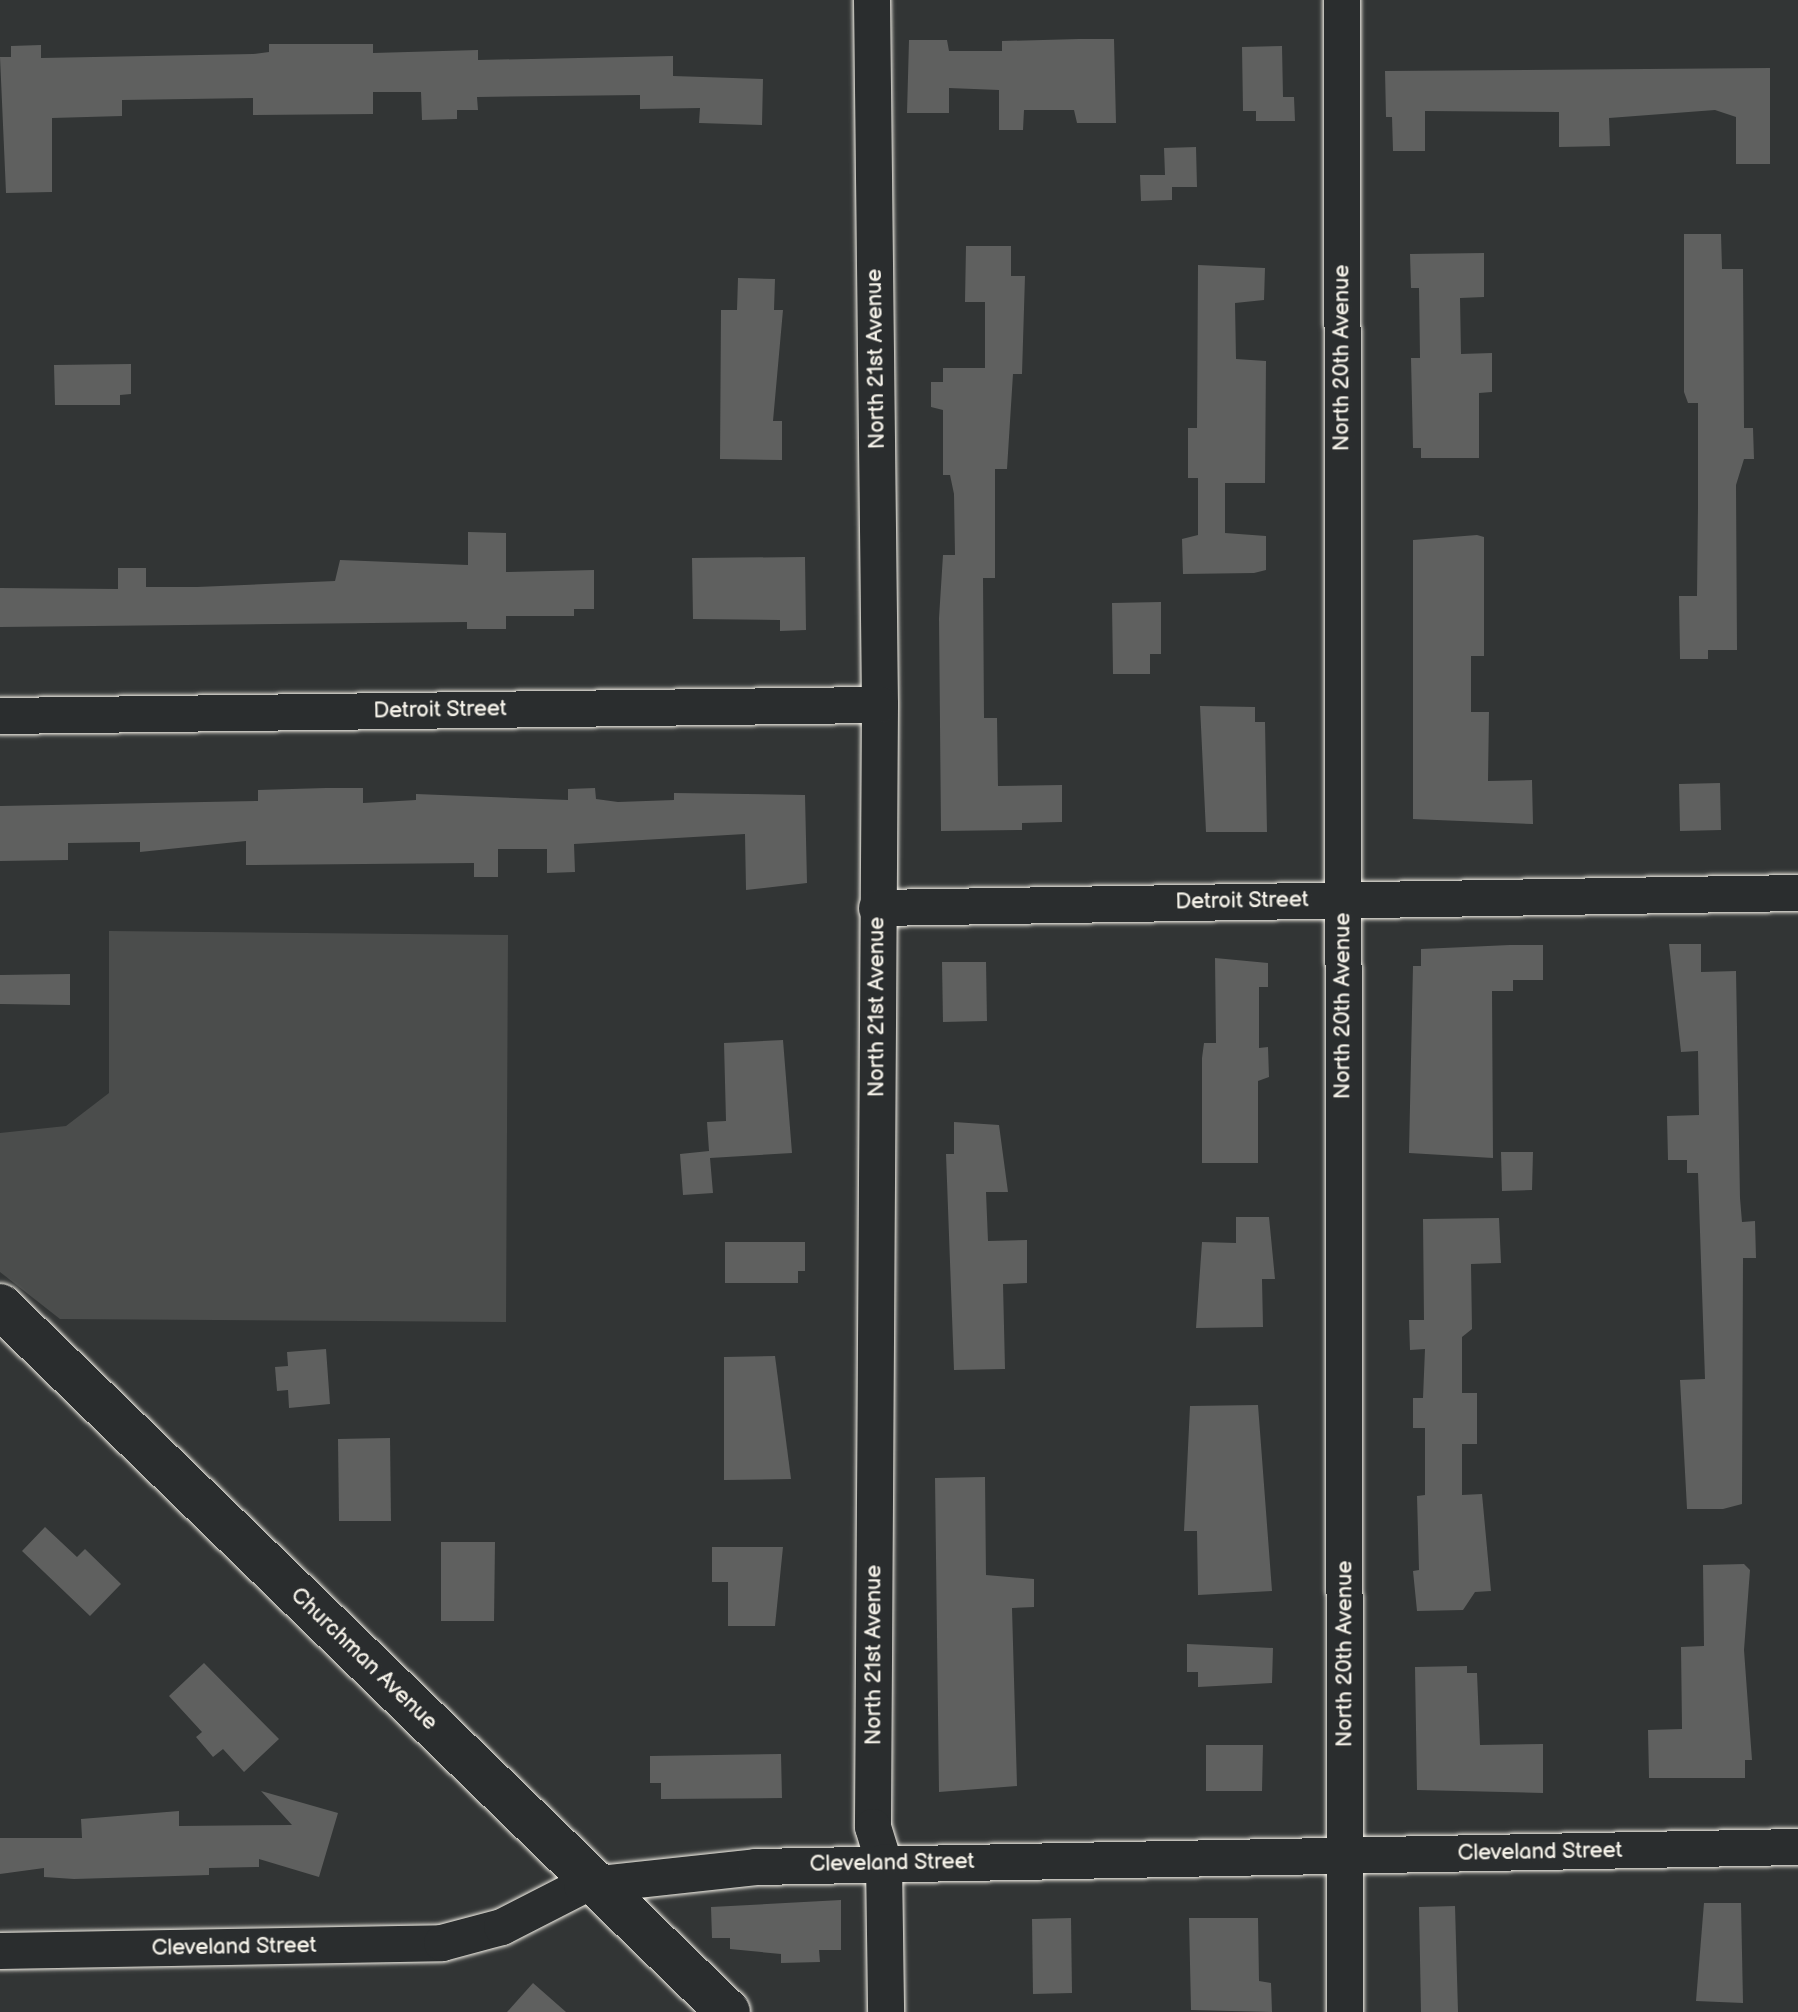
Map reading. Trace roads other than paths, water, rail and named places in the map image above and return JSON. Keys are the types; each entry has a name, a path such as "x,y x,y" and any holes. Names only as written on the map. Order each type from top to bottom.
{"main road":[{"name":"Churchman Avenue","path":"0,1306 728,2012"}],"street":[{"name":"North 21st Avenue","path":"872,0 880,705 873,1827 884,1862 886,2012"},
{"name":"North 20th Avenue","path":"1342,0 1345,2012"},
{"name":"Detroit Street","path":"0,716 880,705"},
{"name":"Detroit Street","path":"877,908 1798,893"},
{"name":"Cleveland Street","path":"0,1951 442,1943 479,1936 551,1897 596,1884 884,1862 1798,1847"}]}
